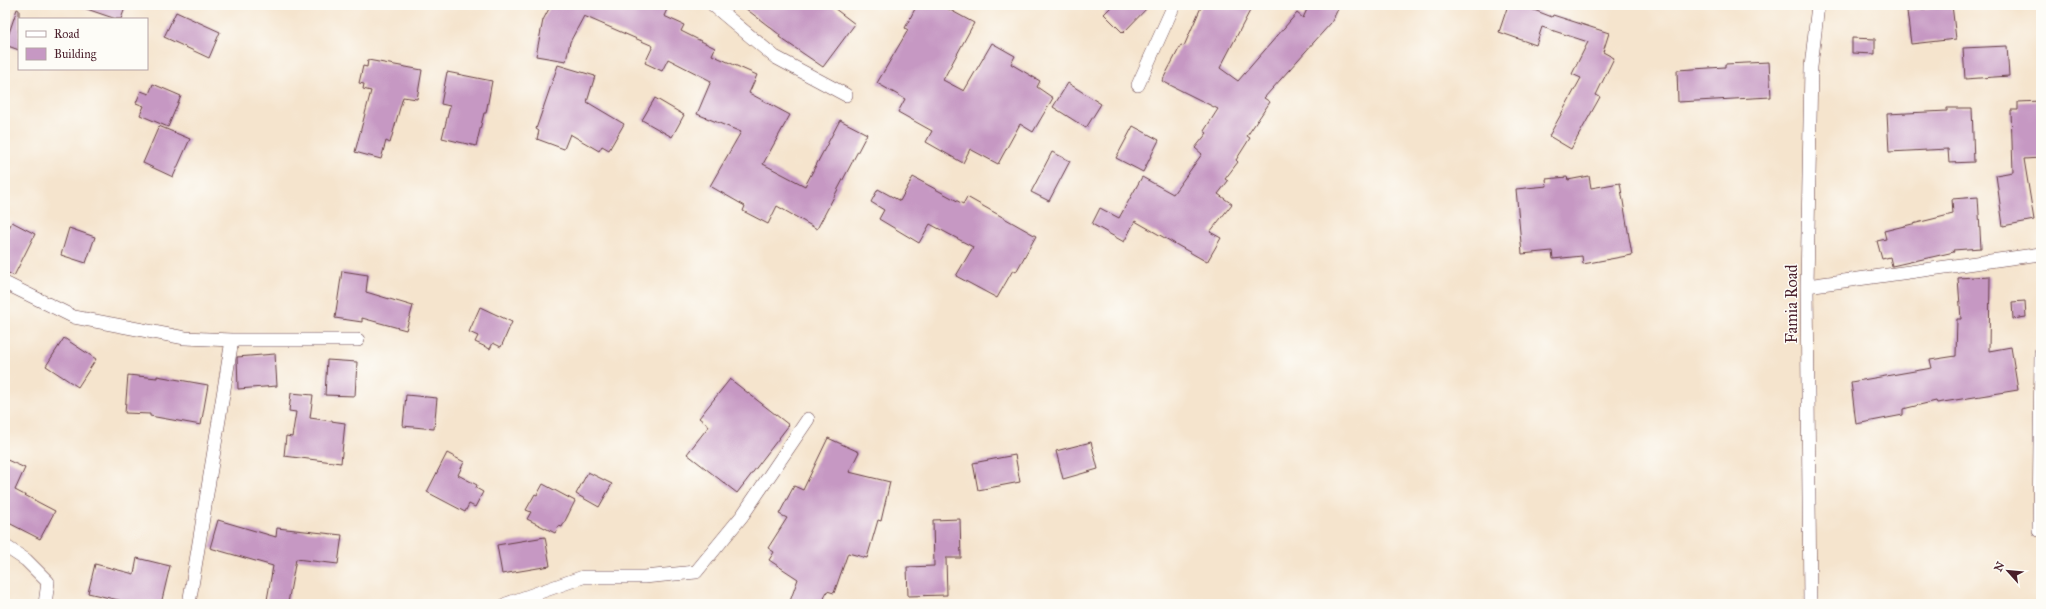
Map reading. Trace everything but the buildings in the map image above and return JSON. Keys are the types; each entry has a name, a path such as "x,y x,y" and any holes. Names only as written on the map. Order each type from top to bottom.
{"street":[{"path":"713,5 775,57 846,95"},
{"path":"1138,85 1174,5"},
{"name":"Famia Road","path":"1810,604 1807,286 1811,67 1818,5"},
{"path":"1807,286 2041,254"},
{"path":"5,283 74,317 184,338 232,340 358,340"},
{"path":"189,604 232,340"},
{"path":"2039,530 2041,352"},
{"path":"506,604 583,577 644,577 696,572 742,516 808,418"},
{"path":"5,546 26,560 48,582 45,604"}]}
